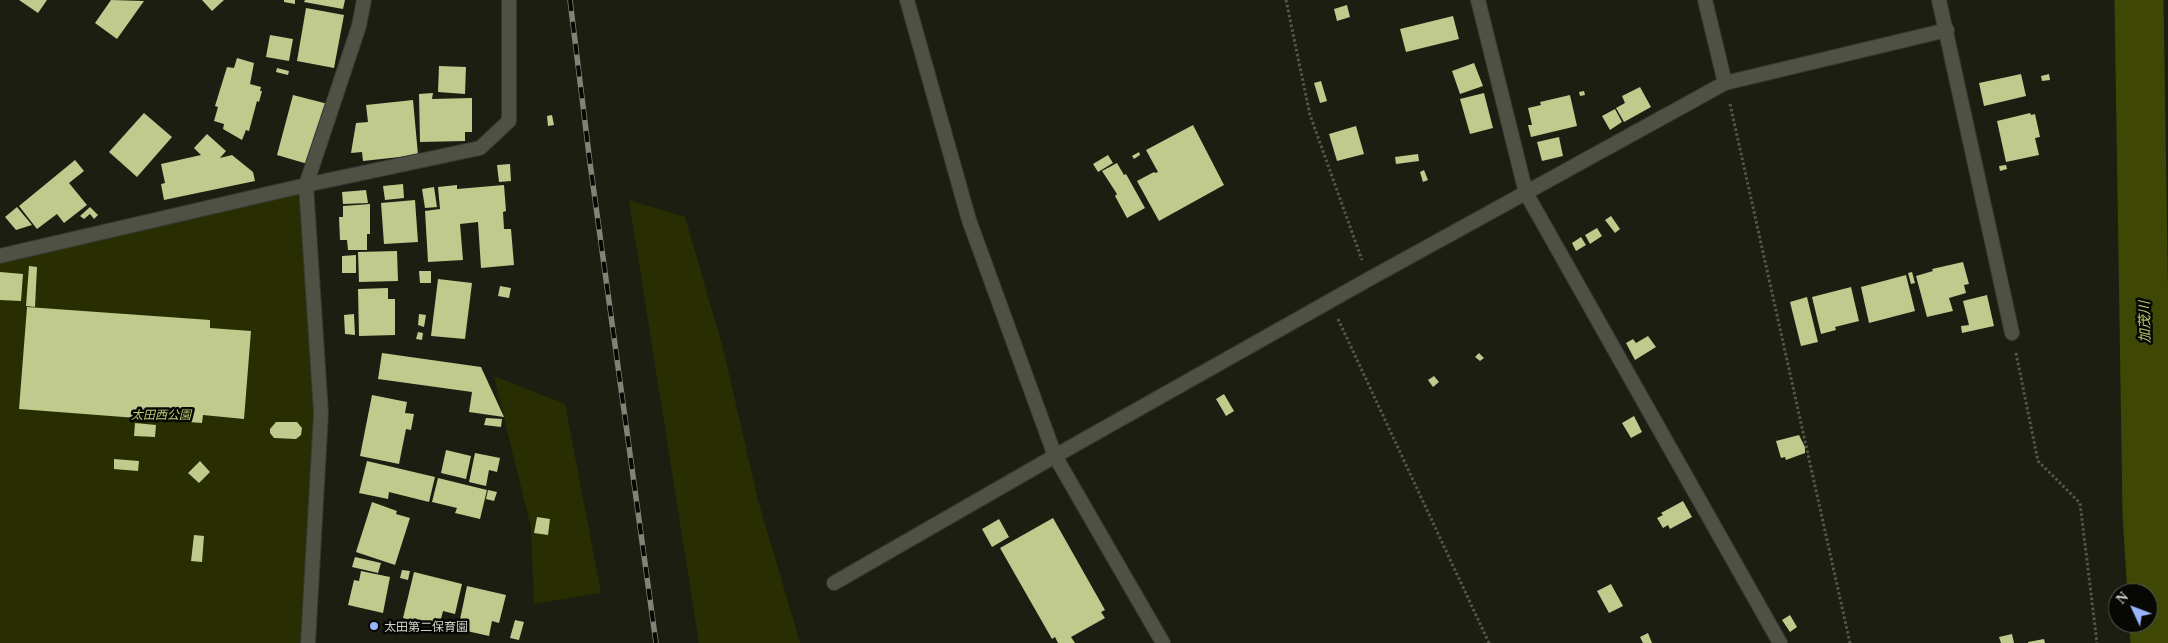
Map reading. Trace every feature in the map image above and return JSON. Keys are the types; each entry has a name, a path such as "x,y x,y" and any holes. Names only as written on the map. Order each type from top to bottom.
{"street":[{"path":"308,643 321,414 306,185 359,26 364,0"},
{"path":"0,256 306,185 480,148 509,121 510,0"},
{"path":"907,0 969,220 1055,456 1163,643"},
{"path":"1478,0 1526,193 1780,643"},
{"path":"1705,0 1726,83"},
{"path":"1939,0 2012,333"},
{"path":"834,583 1369,279 1726,83 1947,30"}],"path":[{"path":"1286,0 1310,115 1369,279"},
{"path":"1726,83 1850,643"},
{"path":"1330,302 1488,643"},
{"path":"2012,333 2038,461 2080,503 2097,643"}],"green space":[{"name":"太田西公園","path":"306,185 321,413 308,643 0,643 0,256"},
{"path":"629,200 685,217 723,348 758,500 800,643 699,643"},
{"path":"494,376 565,404 601,593 534,604 531,528"}],"building":[{"path":"19,0 47,0 38,13"},
{"path":"111,0 144,1 117,39 95,23"},
{"path":"202,0 224,0 212,11"},
{"path":"284,0 295,0 295,4 284,2"},
{"path":"305,0 345,0 343,9 304,2"},
{"path":"1347,5 1350,17 1337,21 1334,9"},
{"path":"306,8 344,15 334,68 297,61"},
{"path":"1453,16 1459,39 1406,52 1400,29"},
{"path":"270,35 293,39 289,61 266,57"},
{"path":"237,58 254,63 250,84 261,87 260,91 262,91 259,102 257,101 249,131 246,130 242,140 223,129 224,124 214,121 218,107 215,106 227,67 234,68"},
{"path":"1474,63 1483,86 1460,94 1452,71"},
{"path":"439,66 466,67 465,94 438,92"},
{"path":"277,68 289,71 288,75 276,72"},
{"path":"2021,74 2026,96 1984,106 1979,83"},
{"path":"2049,74 2050,80 2042,81 2041,76"},
{"path":"1321,81 1327,101 1320,103 1314,83"},
{"path":"1640,87 1651,107 1624,122 1616,108 1625,103 1622,96"},
{"path":"1584,91 1585,95 1580,96 1579,92"},
{"path":"433,93 432,99 472,98 472,132 465,132 465,141 420,142 419,94"},
{"path":"1484,93 1493,128 1470,134 1460,99"},
{"path":"293,95 328,104 311,165 277,155"},
{"path":"1570,95 1577,126 1531,137 1528,125 1532,125 1528,108 1541,105 1540,102"},
{"path":"413,100 418,155 363,161 362,152 351,153 356,123 368,122 366,105"},
{"path":"1615,109 1622,122 1610,130 1602,116"},
{"path":"144,113 172,137 137,177 109,152"},
{"path":"2030,113 2031,115 2035,114 2040,137 2035,138 2039,155 2006,162 1997,121"},
{"path":"552,115 554,125 548,126 547,116"},
{"path":"1193,125 1224,185 1159,221 1137,181 1154,172 1158,172 1146,150"},
{"path":"1356,126 1364,154 1337,161 1329,134"},
{"path":"207,134 226,151 220,158 232,155 253,172 255,181 164,200 161,184 165,183 161,164 201,155 194,148"},
{"path":"1559,137 1563,156 1542,161 1537,142"},
{"path":"1139,152 1140,155 1134,159 1132,156"},
{"path":"1418,154 1419,161 1396,164 1395,157"},
{"path":"1108,155 1113,163 1098,172 1093,164"},
{"path":"75,160 84,171 69,183 87,205 64,223 57,214 37,229 19,206"},
{"path":"1117,163 1124,175 1126,174 1145,208 1127,218 1115,196 1117,194 1102,171"},
{"path":"510,164 511,181 499,182 497,165"},
{"path":"2006,165 2007,169 2000,171 1999,166"},
{"path":"1424,170 1428,180 1423,182 1420,172"},
{"path":"403,184 404,198 385,200 383,186"},
{"path":"457,185 457,189 504,185 506,211 503,212 504,229 511,229 514,265 481,268 478,222 460,224 463,260 428,262 425,211 440,209 438,187"},
{"path":"434,187 437,207 425,208 422,189"},
{"path":"366,190 368,203 343,204 342,192"},
{"path":"415,200 418,242 384,244 381,203"},
{"path":"370,204 370,234 367,234 367,250 348,250 347,240 340,240 339,217 343,217 343,206"},
{"path":"17,207 32,225 16,230 5,217"},
{"path":"90,207 98,215 94,219 90,214 84,219 80,216"},
{"path":"1611,216 1620,229 1615,233 1605,220"},
{"path":"1597,228 1602,236 1590,244 1585,235"},
{"path":"1581,237 1586,245 1576,251 1572,243"},
{"path":"397,251 398,281 359,282 358,252"},
{"path":"356,255 356,273 342,273 342,256"},
{"path":"1963,262 1969,284 1964,285 1966,293 1949,298 1953,311 1927,317 1916,276 1933,271 1932,269"},
{"path":"29,266 37,267 35,307 26,306"},
{"path":"419,271 431,271 431,283 420,283"},
{"path":"0,272 23,274 21,301 0,300"},
{"path":"1912,272 1915,283 1911,284 1908,273"},
{"path":"1906,275 1915,311 1869,323 1861,287"},
{"path":"438,279 472,283 465,339 431,336"},
{"path":"500,286 511,288 509,298 498,296"},
{"path":"1851,287 1859,321 1835,327 1836,330 1821,334 1812,297"},
{"path":"388,288 388,299 395,299 395,335 359,336 358,289"},
{"path":"1987,295 1994,326 1962,333 1961,326 1969,325 1963,301"},
{"path":"1807,297 1818,342 1801,346 1790,302"},
{"path":"27,307 210,320 210,328 251,331 244,419 203,415 202,423 19,409"},
{"path":"354,314 355,335 345,334 344,315"},
{"path":"419,314 426,315 424,327 418,325"},
{"path":"418,332 423,333 422,340 416,339"},
{"path":"1648,336 1656,347 1635,360 1626,343 1633,339 1636,343"},
{"path":"382,353 481,367 504,417 469,412 472,392 378,379"},
{"path":"1479,353 1484,358 1480,361 1475,357"},
{"path":"1434,376 1439,382 1433,387 1428,380"},
{"path":"1224,394 1234,411 1226,416 1216,399"},
{"path":"372,395 407,402 405,413 414,414 411,430 406,429 399,464 360,456"},
{"path":"1634,416 1642,432 1631,438 1622,423"},
{"path":"486,418 502,419 501,427 484,425"},
{"path":"276,422 297,422 302,428 301,435 296,439 274,438 270,433 270,429"},
{"path":"135,423 156,425 155,437 134,436"},
{"path":"1799,435 1805,447 1805,453 1786,460 1785,457 1781,458 1776,441"},
{"path":"446,450 471,456 466,479 441,473"},
{"path":"475,453 500,458 497,472 489,470 486,486 469,482"},
{"path":"114,459 139,461 138,471 114,469"},
{"path":"200,461 210,472 199,483 188,473"},
{"path":"367,461 435,477 429,502 389,492 388,499 359,493"},
{"path":"438,478 487,490 480,519 455,513 457,508 432,502"},
{"path":"488,490 497,492 494,501 486,499"},
{"path":"1683,501 1692,517 1670,529 1668,525 1663,528 1657,518 1663,515 1661,513"},
{"path":"372,502 397,511 396,514 410,518 395,565 356,552"},
{"path":"537,517 550,519 548,535 534,533"},
{"path":"1053,518 1105,610 1101,612 1105,618 1071,637 1075,643 1058,643 1055,637 1052,639 1000,548"},
{"path":"999,519 1009,537 992,547 982,529"},
{"path":"194,535 204,536 202,562 191,561"},
{"path":"355,557 381,563 378,573 352,567"},
{"path":"402,570 410,571 408,580 400,578"},
{"path":"361,571 390,577 383,613 348,605 354,580 359,581"},
{"path":"414,572 462,584 455,614 443,611 439,627 403,618"},
{"path":"1611,584 1623,606 1609,613 1597,591"},
{"path":"467,586 506,595 499,623 492,621 489,636 458,629"},
{"path":"1790,615 1797,627 1790,632 1782,620"},
{"path":"515,620 524,622 519,640 510,638"},
{"path":"1648,633 1652,643 1643,643 1640,637"},
{"path":"2012,634 2014,643 2001,643 1999,637"},
{"path":"2044,639 2045,643 2028,643 2028,642"}],"waterway":[{"name":"加茂川","path":"2139,0 2147,513 2155,643"}],"railway":[{"path":"570,0 590,163 656,643"}],"place":[{"name":"太田第二保育園","path":"374,626"}]}
